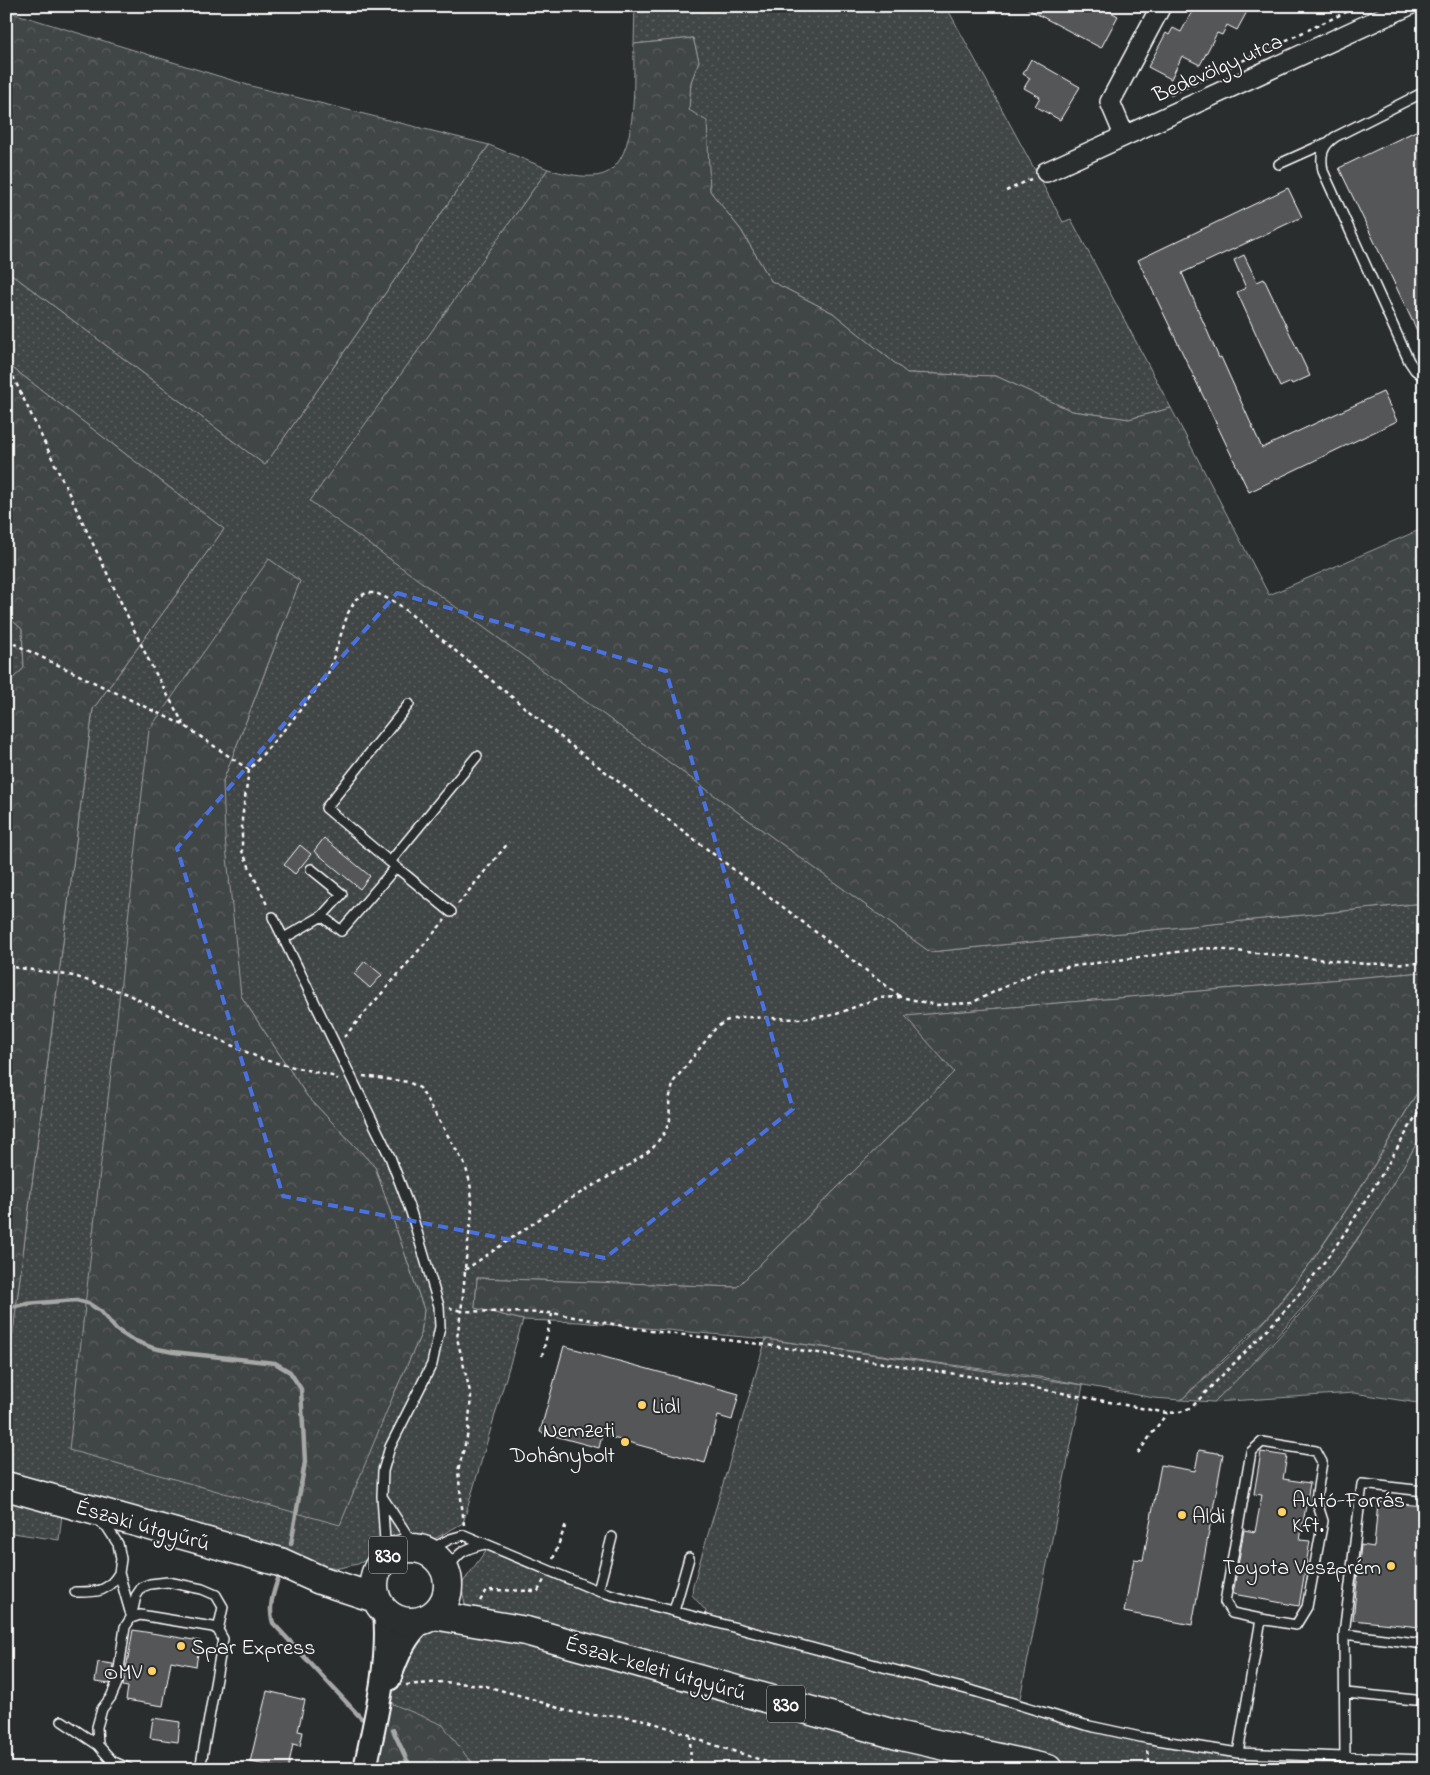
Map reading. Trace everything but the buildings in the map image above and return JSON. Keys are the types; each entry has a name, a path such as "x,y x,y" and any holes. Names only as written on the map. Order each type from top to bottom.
{"main road":[{"name":"Északi útgyűrű","path":"6,1486 280,1562 380,1606"},
{"name":"830","path":"429,1617 404,1622 380,1606 374,1578 384,1558 403,1548 421,1549 435,1556 447,1577"},
{"name":"Északi útgyűrű","path":"280,1562 353,1570 366,1568 384,1558"},
{"path":"429,1617 442,1606 447,1594 447,1577"},
{"name":"Észak-keleti útgyűrű","path":"447,1577 455,1590 476,1607 526,1631"},
{"name":"Észak-keleti útgyűrű","path":"429,1617 526,1631 901,1736 1048,1769"}],"street":[{"name":"Bedevölgy utca","path":"1046,172 1408,6"},
{"path":"1124,135 1110,102 1156,8"},
{"path":"365,1769 383,1691 387,1631 380,1606"},
{"path":"383,1691 406,1641 416,1626 429,1617"}],"lane":[{"path":"1279,164 1326,143 1424,92"},
{"path":"1326,143 1322,151 1323,171 1410,361 1415,370 1424,378"},
{"path":"409,704 326,808 451,912"},
{"path":"322,916 341,931 478,756"},
{"path":"284,938 322,916 342,894 311,868"},
{"path":"273,917 386,1149 402,1188 439,1306 440,1327 432,1364 390,1447 382,1471 384,1558"},
{"path":"1262,1442 1316,1452 1322,1462 1316,1499 1323,1520 1308,1607 1296,1625 1262,1620 1232,1613 1224,1602 1251,1452 1262,1442"},
{"path":"1345,1759 1346,1693 1344,1634 1362,1484 1424,1491"},
{"path":"382,1496 421,1549 464,1535 598,1591 977,1692 1085,1725 1144,1738 1238,1753 1345,1759 1424,1760"},
{"path":"75,1592 98,1592 112,1585 119,1573 121,1559 118,1544 107,1527 79,1506"},
{"path":"598,1591 612,1536"},
{"path":"447,1577 455,1559 467,1548 484,1544"},
{"path":"674,1611 689,1558"},
{"path":"119,1573 131,1618"},
{"path":"98,1745 97,1727 102,1709 111,1697 116,1683 125,1627 131,1618 136,1596 142,1587 168,1582 202,1589 216,1596 223,1607 218,1630"},
{"path":"131,1618 140,1615 212,1627 218,1630 223,1640 200,1769"},
{"path":"1238,1753 1262,1620"},
{"path":"1344,1634 1424,1644"},
{"path":"1346,1693 1416,1700"},
{"path":"62,1721 98,1745 112,1761 130,1769"}],"path":[{"path":"1006,191 1046,172"},
{"path":"6,362 150,663 185,726"},
{"path":"273,917 242,852 242,819 249,770 290,723 328,674 348,613 356,599 366,593 376,593 397,602 573,747 850,960 901,996"},
{"path":"6,640 185,726 249,770"},
{"path":"352,1030 509,842"},
{"path":"464,1270 563,1203 629,1166 652,1149 665,1132 670,1120 669,1100 674,1081 715,1028 742,1016 800,1019 834,1015 878,998 901,996 936,1005 971,1003 1038,971 1206,948 1366,964 1424,963"},
{"path":"6,966 74,976 127,994 200,1031 264,1060 332,1076 358,1093"},
{"path":"350,1076 372,1076 408,1082 420,1088 464,1163 469,1175 472,1190 471,1228 464,1270 457,1338 471,1396 468,1433 458,1472 464,1535"},
{"path":"439,1306 461,1311 552,1313 651,1331 760,1344 988,1379 1167,1413 1180,1412 1192,1407 1288,1308 1334,1250 1364,1204 1424,1102"},
{"path":"542,1356 552,1313"},
{"path":"1138,1453 1167,1413"},
{"path":"383,1691 443,1682 482,1685 567,1711 646,1720 690,1735 696,1740 789,1769"},
{"path":"690,1735 691,1769"},
{"path":"1144,1738 1151,1769"}],"highlighted area":[{"path":"397,593 666,671 793,1109 605,1258 283,1196 177,848"}],"green space":[{"path":"6,6 13,13 251,86 489,145 265,465 6,270"},
{"path":"635,6 946,6 1063,222 1071,219 1171,408 1129,419 1072,411 996,376 907,373 833,313 771,281 741,230 710,191 708,162 689,110 691,82 699,61 693,38 634,44"},
{"path":"693,38 699,61 691,82 689,110 707,121 710,191 741,230 771,281 833,313 907,373 996,376 1072,411 1129,419 1171,408 1269,595 1424,528 1424,903 930,952 310,501 548,169 571,175 598,176 611,170 620,159 626,145 633,111 634,44"},
{"path":"489,145 548,169 311,501 930,952 1424,903 1424,972 906,1016 954,1072 737,1287 477,1278 475,1308 523,1320 463,1523 429,1542 393,1546 358,1564 339,1568 312,1564 64,1497 59,1540 6,1532 6,1386 93,709 224,529 6,363 6,270 265,465","holes":["269,559 300,581 223,781 219,837 241,996 307,1096 375,1167 424,1310 421,1334 393,1396 69,1450"]},
{"path":"6,363 224,529 93,709 6,1386 6,685 24,668 22,629 6,615"},
{"path":"269,559 300,581 223,781 225,837 241,996 307,1096 375,1167 424,1310 421,1334 393,1396 340,1525 69,1450 149,730"},
{"path":"6,615 22,629 24,668 6,685"},
{"path":"1424,972 1424,1081 1360,1189 1312,1261 1270,1315 1181,1400 1154,1398 1046,1378 766,1339 579,1322 523,1320 475,1308 477,1278 737,1287 954,1072 905,1016"},
{"path":"1424,1081 1424,1131 1381,1205 1330,1277 1238,1379 1214,1402 1181,1400 1251,1336 1294,1286 1334,1229"},
{"path":"1424,1131 1424,1404 1354,1393 1214,1402 1290,1325 1331,1276 1368,1223"},
{"path":"766,1339 1083,1385 1018,1708 1243,1756 1350,1762 1424,1763 1424,1769 476,1769 471,1760 381,1699 425,1620 446,1631 464,1630 470,1627 461,1585 487,1549 554,1577 703,1622 706,1611 692,1595 693,1585"},
{"path":"381,1699 443,1725 476,1769 367,1769"}],"waterway":[{"path":"6,1308 25,1304 76,1300 88,1303 100,1311 117,1330 131,1339 153,1348 173,1352 275,1363 290,1372 301,1389 305,1462 291,1544"},
{"path":"278,1579 271,1607 273,1623 361,1718"},
{"path":"393,1730 411,1769"}],"place":[{"name":"Lidl","path":"642,1405"},
{"name":"Nemzeti Dohánybolt","path":"625,1442"},
{"name":"Autó-Forrás Kft.","path":"1282,1512"},
{"name":"Aldi","path":"1182,1515"},
{"name":"Toyota Veszprém","path":"1391,1566"},
{"name":"Spar Express","path":"181,1646"},
{"name":"OMV","path":"152,1671"}]}
